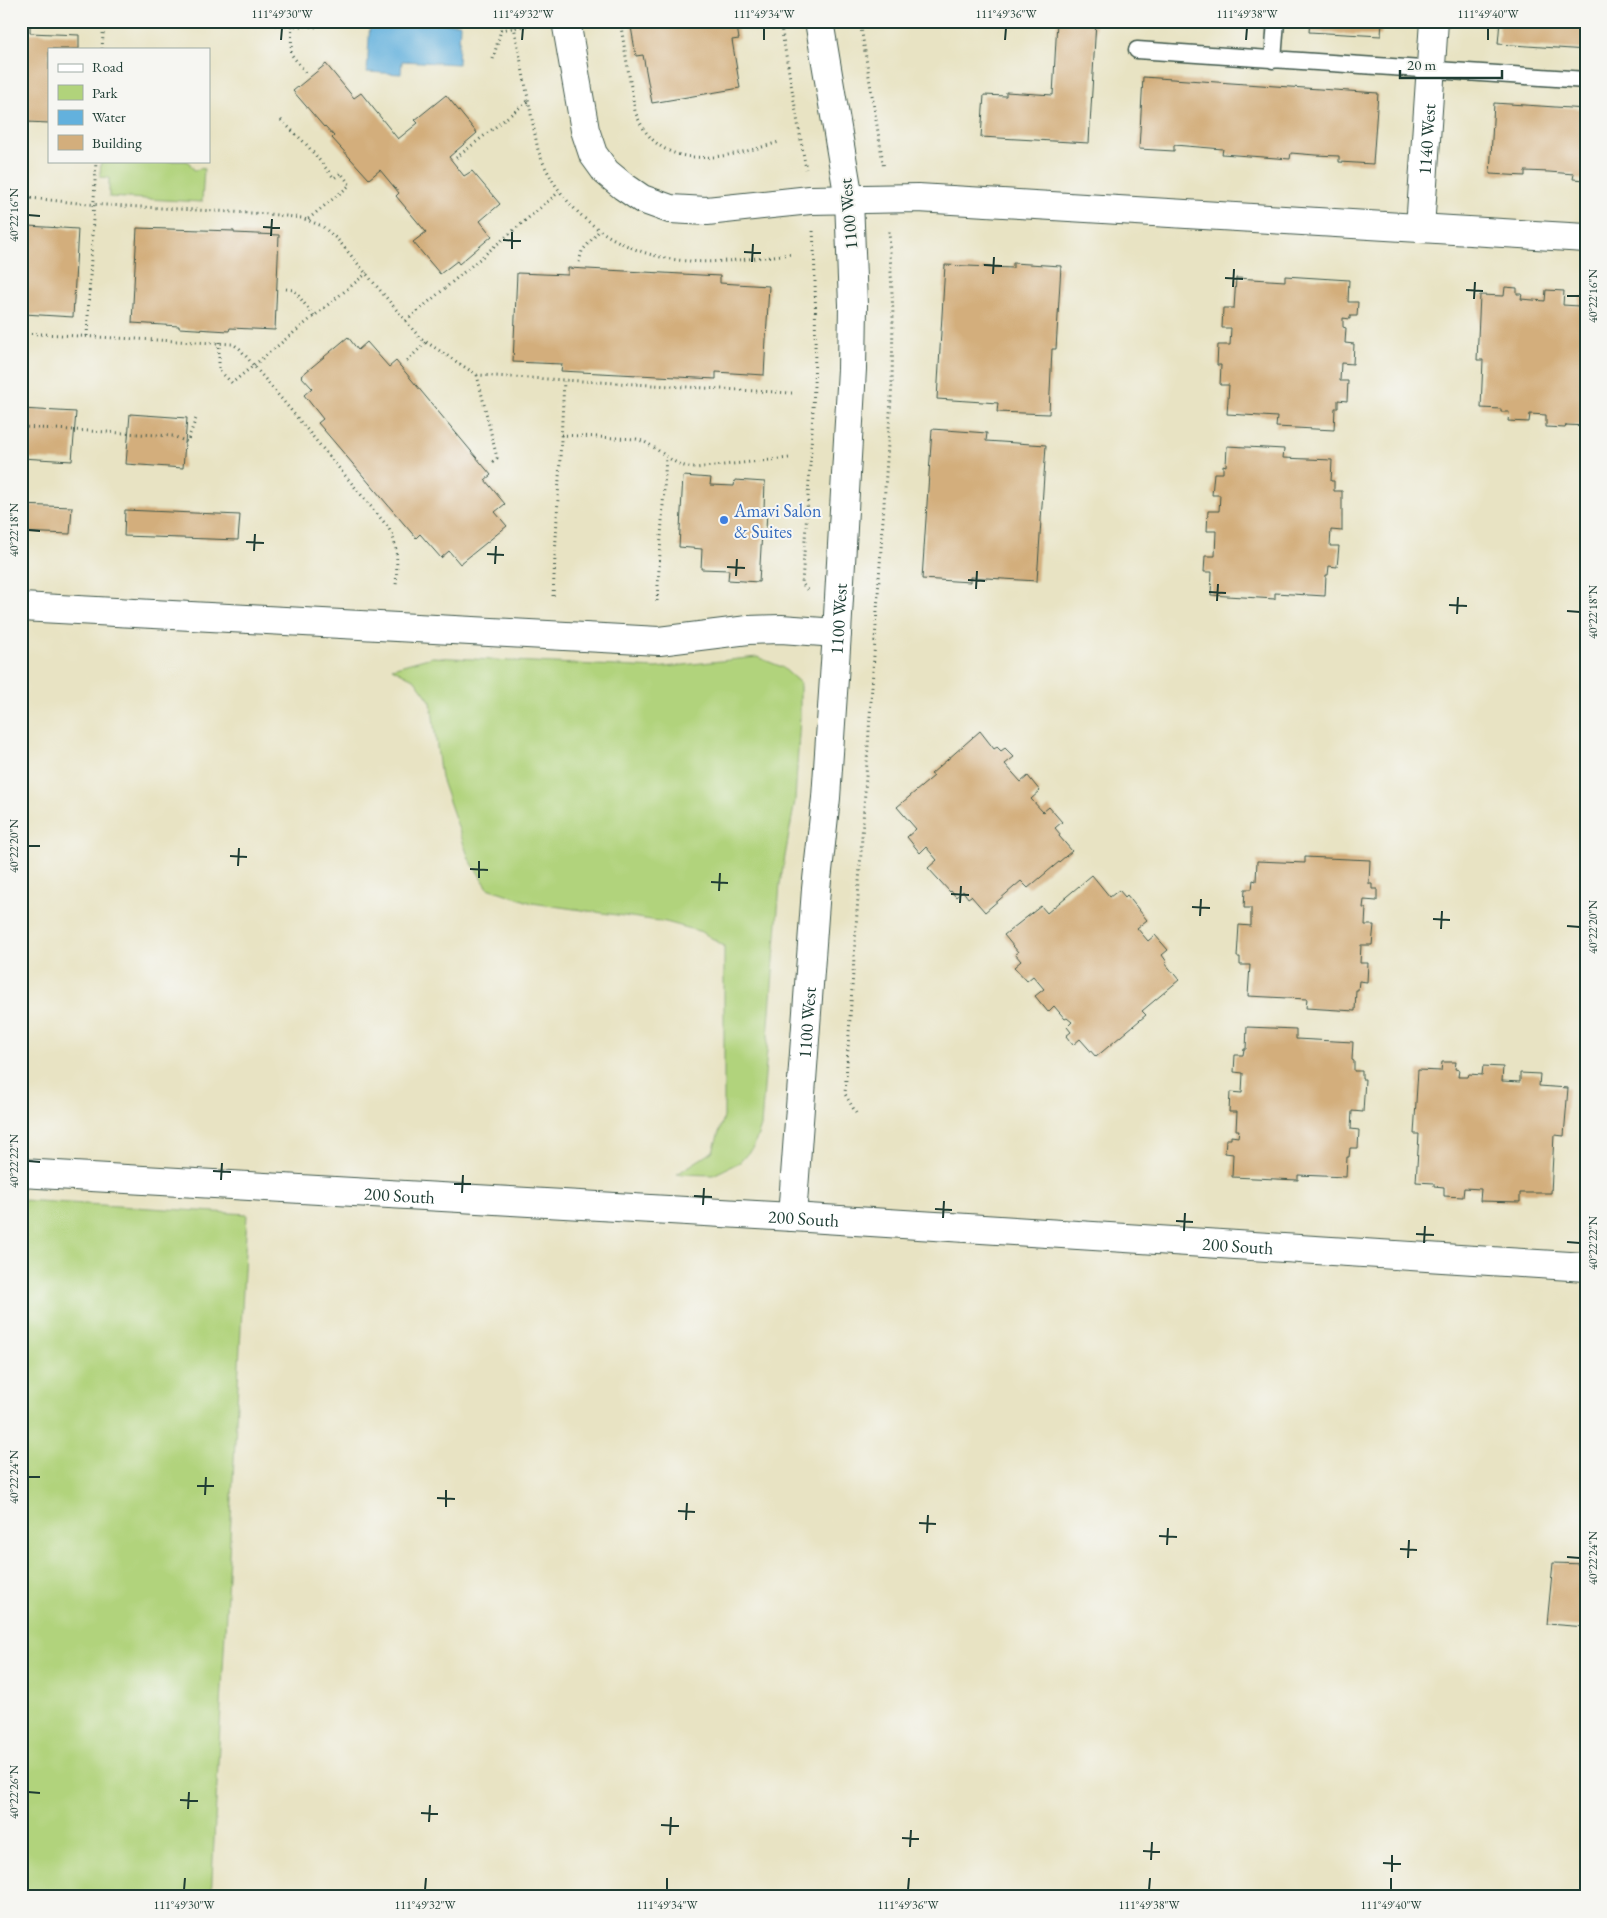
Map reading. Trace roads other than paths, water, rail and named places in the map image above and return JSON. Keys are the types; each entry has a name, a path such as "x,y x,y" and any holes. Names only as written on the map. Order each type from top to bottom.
{"street":[{"name":"1100 West","path":"792,1217 816,889 827,788 852,360 853,305 849,199 818,21"},
{"name":"1140 West","path":"1420,228 1434,21"},
{"path":"555,22 593,154 606,172 623,186 642,199 670,209 707,211 810,200 918,198 1586,238"},
{"path":"21,607 659,641 748,630 781,629 837,633"},
{"name":"200 South","path":"21,1173 792,1217 1586,1267"}],"lane":[{"path":"1273,60 1276,21"},
{"path":"1137,50 1586,80"}],"water":[{"path":"370,21 460,24 458,64 402,61 401,74 367,72"}],"place":[{"name":"Amavi Salon & Suites","path":"724,520"}]}
